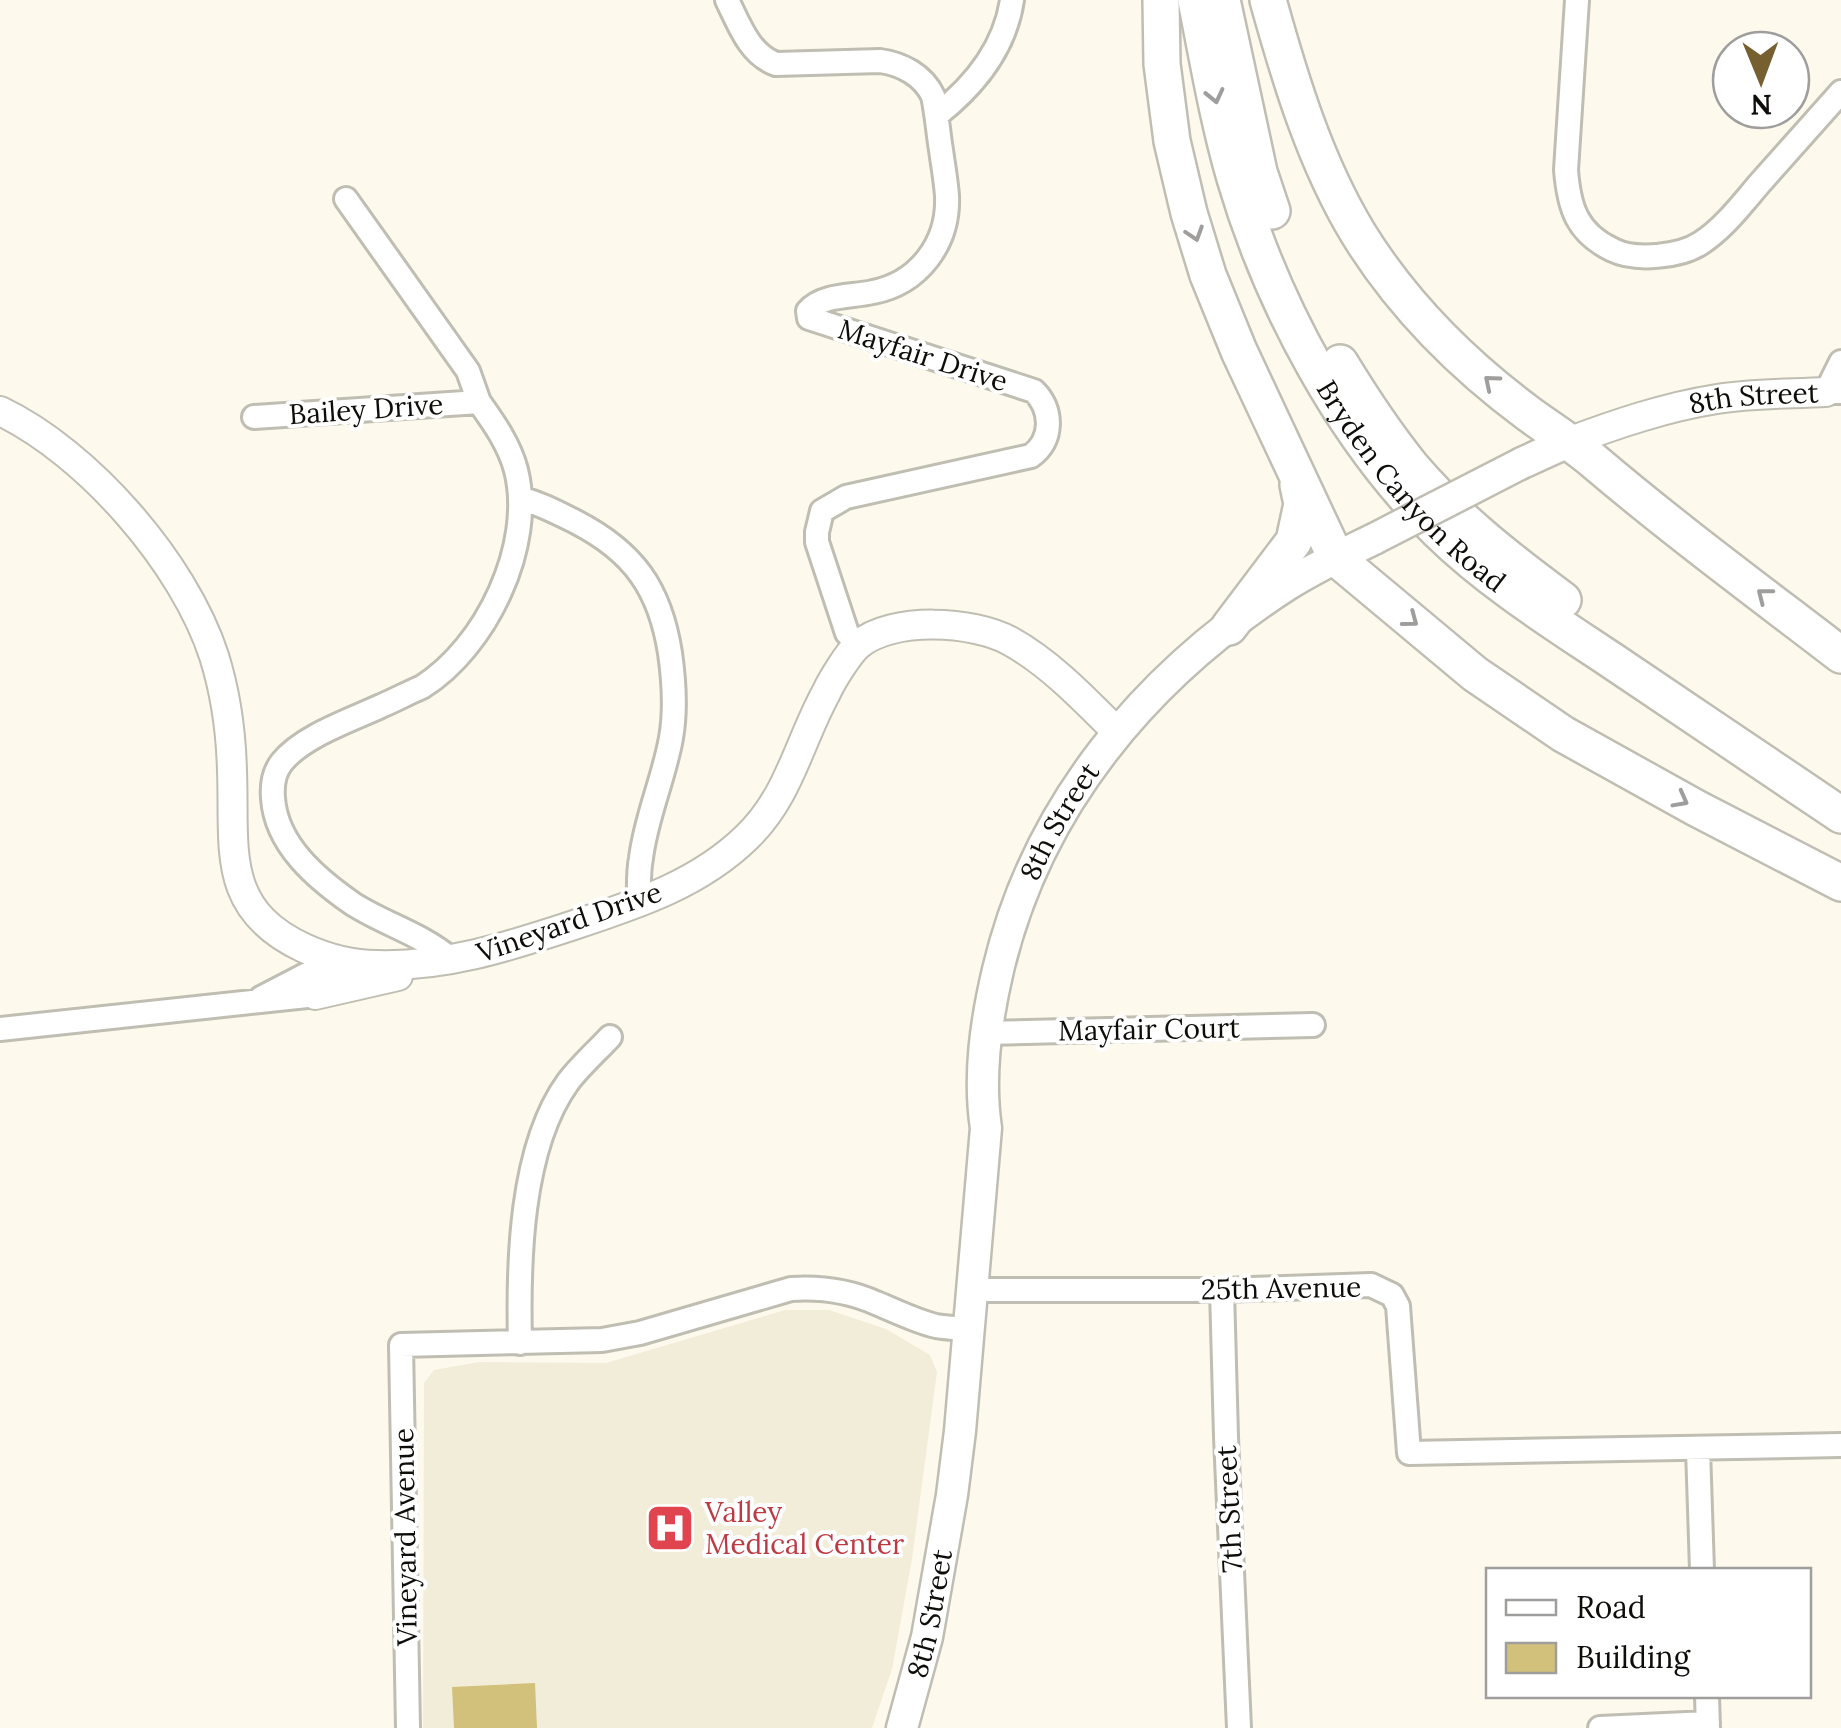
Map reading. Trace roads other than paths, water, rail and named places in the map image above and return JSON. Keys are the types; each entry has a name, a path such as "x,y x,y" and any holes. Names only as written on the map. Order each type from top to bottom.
{"main road":[{"path":"1161,0 1162,64 1172,141 1208,275 1238,351 1336,558 1475,674 1562,734 1841,883"},
{"name":"Bryden Canyon Road","path":"1196,0 1214,95 1236,179 1261,250 1286,310 1325,382 1349,424 1381,466 1438,531 1486,572 1841,815"},
{"name":"Bryden Canyon Road","path":"1222,0 1259,172 1306,301 1369,410 1412,466 1460,518 1560,597 1841,789"},
{"path":"1268,0 1293,88 1358,233 1432,329 1527,412 1841,655"},
{"name":"8th Street","path":"902,1728 927,1638 960,1430 986,1128 982,1098 986,1033 1002,950 1044,842 1074,790 1118,732 1154,692 1229,627 1290,584 1336,558 1568,442"},
{"path":"1229,627 1294,541 1302,504 1296,474"}],"street":[{"path":"727,0 754,48 768,60 776,64 891,63 928,86 937,115 982,72 1005,30 1012,0"},
{"path":"1576,0 1568,192 1573,214 1595,242 1624,256 1652,257 1698,245 1727,220 1841,92"},
{"name":"Mayfair Drive","path":"858,645 847,633 817,542 822,511 846,496 1031,456 1040,450 1048,428 1043,400 1034,391 809,318 811,306 833,298 889,289 921,270 941,234 946,214 937,115"},
{"path":"346,200 468,371 479,402"},
{"path":"1833,392 1841,362"},
{"name":"8th Street","path":"1568,442 1646,416 1717,399 1833,392"},
{"name":"Bailey Drive","path":"254,416 479,402 508,446 520,498 516,541 503,586 486,620 440,675 304,743 281,763 272,785 279,826 314,873 352,903 424,938 452,960"},
{"path":"0,412 48,438 88,473 134,522 190,599 213,654 230,727 232,832 241,887 265,924 280,936 326,956"},
{"path":"520,498 548,506 600,534 627,555 658,602 667,637 674,702 671,738 641,855 638,904"},
{"path":"858,645 902,626 942,625 988,631 1034,657 1118,732"},
{"name":"Vineyard Drive","path":"326,956 372,965 452,960 496,950 638,904 704,872 720,862 770,813 828,687 858,645"},
{"path":"315,995 330,986 326,956"},
{"path":"258,1000 313,970 326,956"},
{"path":"0,1028 258,1000 280,1001 408,974 452,960"},
{"name":"Mayfair Court","path":"986,1033 1312,1025"},
{"path":"610,1037 568,1082 548,1119 535,1156 526,1204 520,1343 602,1340 791,1289 811,1288 841,1291 909,1318 968,1330"},
{"name":"25th Avenue","path":"972,1290 1371,1286 1392,1295 1398,1306 1409,1453 1841,1445"},
{"name":"7th Street","path":"1222,1290 1240,1728"},
{"name":"Vineyard Avenue","path":"408,1728 401,1345 520,1343"},
{"path":"1698,1449 1702,1568"},
{"path":"1600,1728 1708,1726 1707,1698"}],"place":[{"name":"Valley Medical Center","path":"670,1528"}]}
